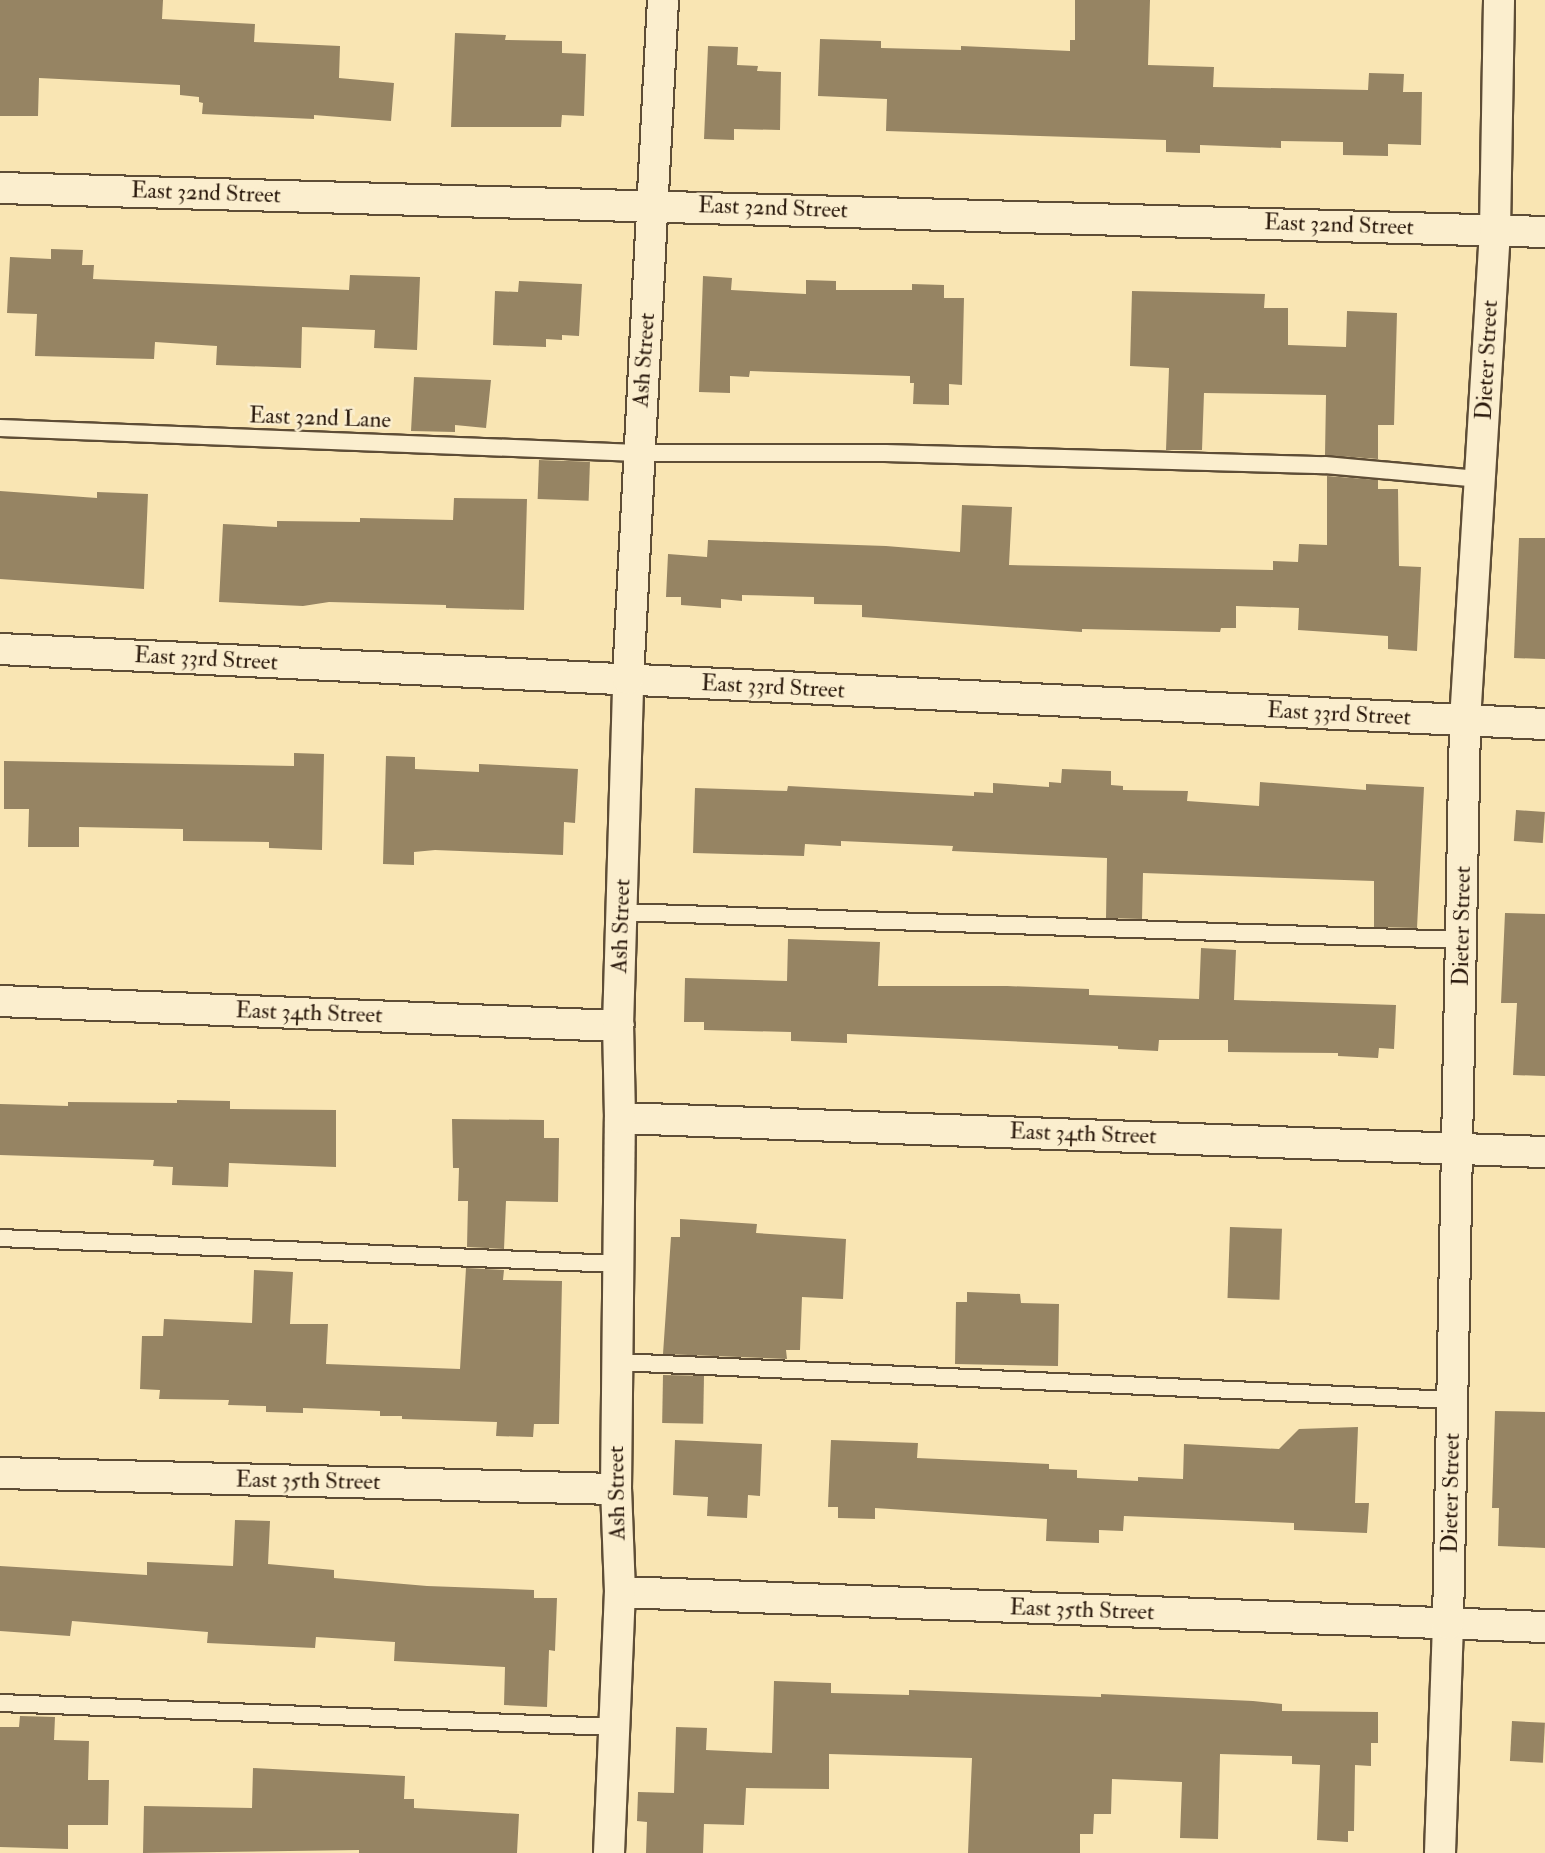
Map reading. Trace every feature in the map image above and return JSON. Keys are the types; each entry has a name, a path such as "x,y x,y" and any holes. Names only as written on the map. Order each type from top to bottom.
{"street":[{"name":"Ash Street","path":"609,1853 620,1592 616,1489 621,912 638,453 654,205 663,0"},
{"name":"Dieter Street","path":"1440,1853 1453,1400 1465,720 1495,230 1499,0"},
{"name":"East 32nd Street","path":"0,188 1545,232"},
{"name":"East 33rd Street","path":"0,649 1545,724"},
{"name":"East 34th Street","path":"0,1001 618,1026"},
{"name":"East 34th Street","path":"620,1118 1545,1152"},
{"name":"East 35th Street","path":"0,1473 616,1489"},
{"name":"East 35th Street","path":"620,1592 1545,1627"}],"lane":[{"name":"East 32nd Lane","path":"0,428 638,453 885,453 1297,464 1480,479"},
{"path":"621,912 1461,940"},
{"path":"0,1238 619,1264"},
{"path":"618,1362 1453,1400"},
{"path":"0,1703 614,1727"}],"building":[{"path":"0,0 163,0 162,19 255,24 254,42 340,46 339,78 394,83 391,121 314,115 314,119 202,114 203,103 199,102 199,97 180,95 180,85 39,78 38,116 0,116"},
{"path":"1075,0 1150,0 1148,65 1214,67 1213,87 1368,90 1369,73 1404,74 1403,92 1422,92 1421,145 1388,144 1388,156 1343,155 1343,142 1281,141 1281,148 1200,145 1200,153 1166,152 1166,140 886,131 887,99 818,96 820,39 881,41 881,48 961,50 961,46 1070,51 1070,40 1075,40"},
{"path":"455,33 506,35 505,40 562,41 562,53 586,54 584,116 562,115 561,127 451,127"},
{"path":"708,46 738,47 737,65 758,66 757,71 781,72 780,130 734,129 734,140 704,139"},
{"path":"51,249 83,250 82,265 94,265 93,279 349,290 350,275 420,277 417,350 374,348 375,330 302,327 301,368 216,365 217,346 155,342 154,359 35,356 37,314 7,313 10,257 51,259"},
{"path":"703,276 732,278 731,290 806,294 806,280 836,281 836,290 912,290 912,284 944,285 944,298 964,298 962,385 949,384 949,405 913,404 914,383 910,383 910,376 750,371 749,377 730,376 730,393 699,392"},
{"path":"519,281 582,284 579,336 562,335 562,340 546,339 546,347 493,345 495,291 518,292"},
{"path":"1132,291 1265,294 1264,308 1288,308 1288,345 1346,347 1347,311 1397,313 1394,425 1378,425 1378,459 1325,455 1326,395 1204,393 1202,450 1166,450 1169,368 1130,366"},
{"path":"414,377 491,380 486,428 455,425 455,432 411,431"},
{"path":"539,460 590,462 589,501 538,499"},
{"path":"1327,476 1378,480 1378,489 1398,489 1399,566 1421,567 1417,651 1388,649 1388,636 1298,630 1299,608 1236,606 1236,628 1221,628 1220,632 1082,629 1082,632 862,617 862,605 814,604 814,597 742,595 742,601 721,599 721,608 681,605 681,597 666,597 668,554 707,557 708,540 886,546 960,552 962,505 1012,507 1009,565 1273,570 1273,561 1298,562 1299,544 1327,545"},
{"path":"0,491 97,498 97,492 148,494 144,589 0,579"},
{"path":"454,498 527,499 524,610 446,608 446,605 329,602 303,606 219,602 223,524 277,527 277,521 360,522 360,518 453,520"},
{"path":"1519,538 1545,538 1545,659 1514,658"},
{"path":"294,753 324,754 322,850 269,848 269,842 183,841 183,829 79,827 79,847 28,847 29,809 4,809 4,761 294,766"},
{"path":"386,756 415,757 415,769 479,772 479,764 578,769 575,823 564,822 563,855 435,850 414,852 414,865 383,864"},
{"path":"1062,769 1111,771 1111,785 1123,786 1123,790 1188,791 1187,801 1259,806 1260,782 1366,790 1366,784 1424,787 1417,928 1374,927 1374,881 1143,873 1142,919 1106,918 1107,858 952,851 953,846 841,841 841,846 805,844 804,856 693,853 695,788 787,791 788,786 974,796 974,792 993,793 993,783 1049,787 1049,782 1061,783"},
{"path":"1516,810 1545,812 1543,843 1514,841"},
{"path":"1505,913 1545,914 1545,1076 1513,1075 1517,1003 1501,1003"},
{"path":"788,939 880,942 878,986 1089,989 1089,995 1199,999 1201,948 1236,950 1234,1000 1396,1005 1394,1049 1379,1048 1378,1058 1338,1056 1338,1053 1228,1052 1228,1040 1159,1040 1158,1051 1118,1049 1118,1046 847,1034 847,1043 791,1041 791,1032 704,1030 704,1022 684,1022 685,978 787,981"},
{"path":"177,1100 230,1101 230,1109 336,1110 336,1167 229,1163 228,1187 172,1185 173,1167 153,1166 154,1160 0,1155 0,1104 68,1106 68,1102 177,1103"},
{"path":"452,1119 544,1120 544,1138 559,1138 558,1202 506,1201 504,1249 467,1247 468,1201 458,1201 459,1168 453,1168"},
{"path":"680,1219 757,1224 756,1233 846,1239 843,1299 802,1297 800,1350 786,1350 787,1359 663,1354 671,1237 680,1237"},
{"path":"1230,1227 1282,1229 1279,1300 1228,1298"},
{"path":"466,1268 504,1270 503,1280 562,1281 559,1424 534,1424 533,1437 496,1436 497,1422 402,1419 402,1416 380,1416 380,1411 303,1408 303,1413 266,1412 266,1406 228,1405 229,1400 159,1399 160,1390 140,1389 142,1336 163,1336 164,1319 252,1323 254,1270 293,1272 290,1324 328,1324 326,1364 460,1369"},
{"path":"967,1292 1020,1294 1021,1303 1059,1304 1058,1366 955,1364 956,1302 967,1302"},
{"path":"663,1375 704,1376 703,1424 662,1423"},
{"path":"1495,1411 1545,1412 1545,1548 1498,1546 1499,1508 1492,1508"},
{"path":"1358,1427 1355,1503 1369,1503 1367,1533 1294,1530 1294,1523 1124,1516 1123,1531 1099,1530 1099,1543 1046,1541 1047,1519 875,1508 875,1519 838,1518 838,1507 828,1507 831,1440 918,1443 917,1458 1049,1464 1049,1469 1077,1470 1077,1478 1138,1481 1138,1477 1183,1479 1184,1444 1279,1449 1299,1429"},
{"path":"675,1440 762,1444 760,1496 748,1495 747,1518 707,1516 708,1497 673,1495"},
{"path":"235,1520 270,1521 268,1564 334,1570 334,1578 427,1586 534,1590 534,1598 557,1598 555,1651 549,1650 547,1707 504,1705 505,1667 394,1661 395,1642 316,1637 315,1648 207,1643 208,1632 72,1621 70,1636 0,1631 0,1566 147,1575 147,1562 233,1566"},
{"path":"774,1681 831,1683 831,1693 909,1695 909,1690 1101,1697 1101,1694 1253,1701 1282,1704 1282,1711 1378,1712 1378,1743 1371,1743 1371,1766 1355,1765 1354,1831 1348,1831 1348,1842 1317,1840 1320,1765 1292,1764 1292,1756 1220,1754 1218,1839 1180,1838 1182,1782 1112,1779 1111,1814 1094,1814 1093,1834 1080,1834 1080,1853 968,1853 972,1758 829,1754 829,1789 746,1788 744,1825 704,1824 703,1853 646,1853 647,1822 637,1821 638,1792 674,1793 676,1727 707,1728 706,1750 772,1753"},
{"path":"20,1716 55,1717 54,1740 89,1741 88,1780 109,1780 108,1825 68,1825 68,1849 0,1847 0,1727 19,1727"},
{"path":"1512,1721 1545,1723 1543,1763 1510,1761"},
{"path":"253,1768 405,1776 404,1799 414,1799 414,1808 519,1814 517,1853 359,1853 359,1850 143,1853 144,1806 252,1808"}]}
